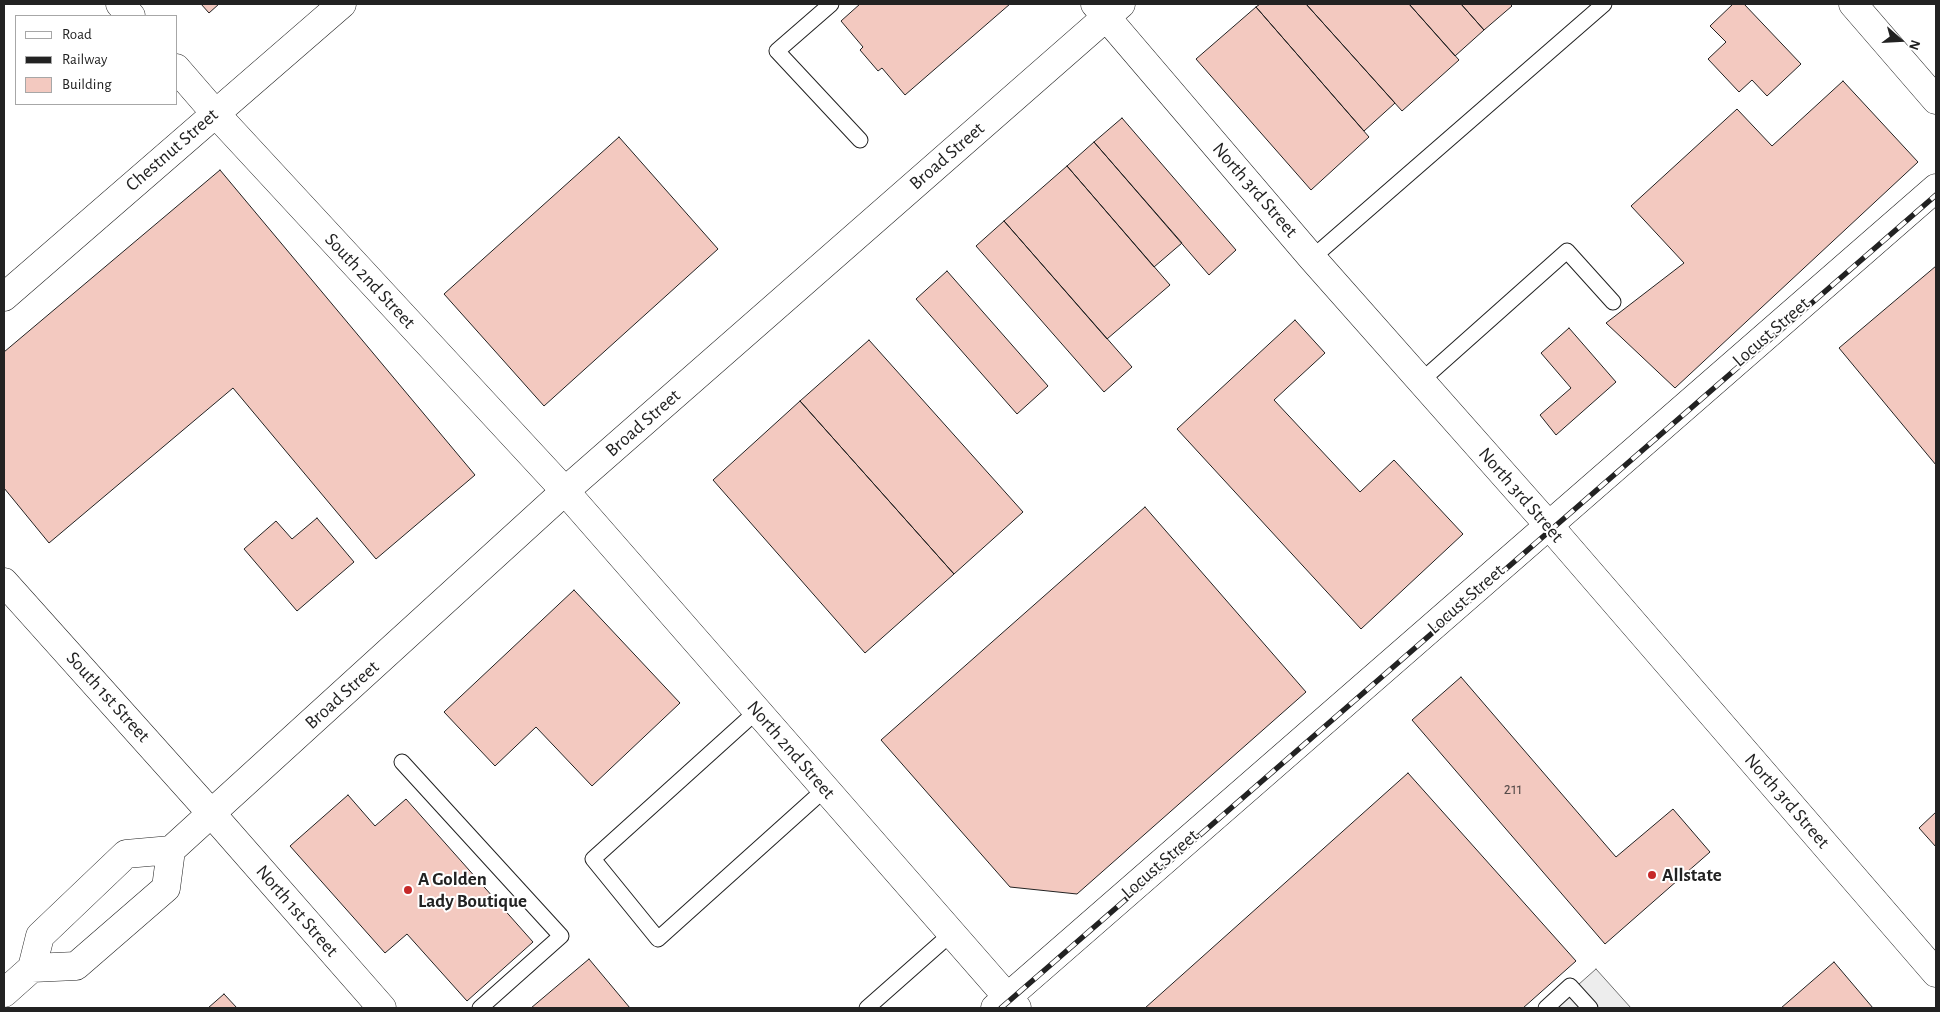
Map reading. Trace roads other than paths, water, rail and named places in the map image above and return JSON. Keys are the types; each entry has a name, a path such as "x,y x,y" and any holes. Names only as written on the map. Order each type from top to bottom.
{"street":[{"path":"120,4 130,15"},
{"name":"Chestnut Street","path":"4,297 342,4"},
{"path":"1853,4 1936,100"},
{"name":"North 3rd Street","path":"1107,8 1312,258 1549,526 1936,973"},
{"name":"Broad Street","path":"171,850 565,492 1107,8"},
{"name":"South 2nd Street","path":"178,70 215,113 565,492"},
{"name":"Locust Street","path":"1007,1005 1549,526 1936,188"},
{"name":"North 2nd Street","path":"565,492 952,933 1007,1005"},
{"name":"South 1st Street","path":"4,582 212,813"},
{"name":"North 1st Street","path":"212,813 382,1008"},
{"path":"4,993 32,968 40,936 126,854 171,850 166,888 76,966 32,968"}],"lane":[{"path":"831,4 777,51 860,140"},
{"path":"1312,258 1604,4"},
{"path":"1421,380 1567,251 1613,302"},
{"path":"757,711 593,859 658,939 825,789"},
{"path":"402,762 561,936 480,1008"},
{"path":"867,1008 952,933"},
{"path":"1546,1008 1570,986 1590,1008"}],"railway":[{"path":"1001,1008 1936,195"}],"place":[{"name":"Allstate","path":"1652,875"},
{"name":"A Golden Lady Boutique","path":"408,890"}]}
